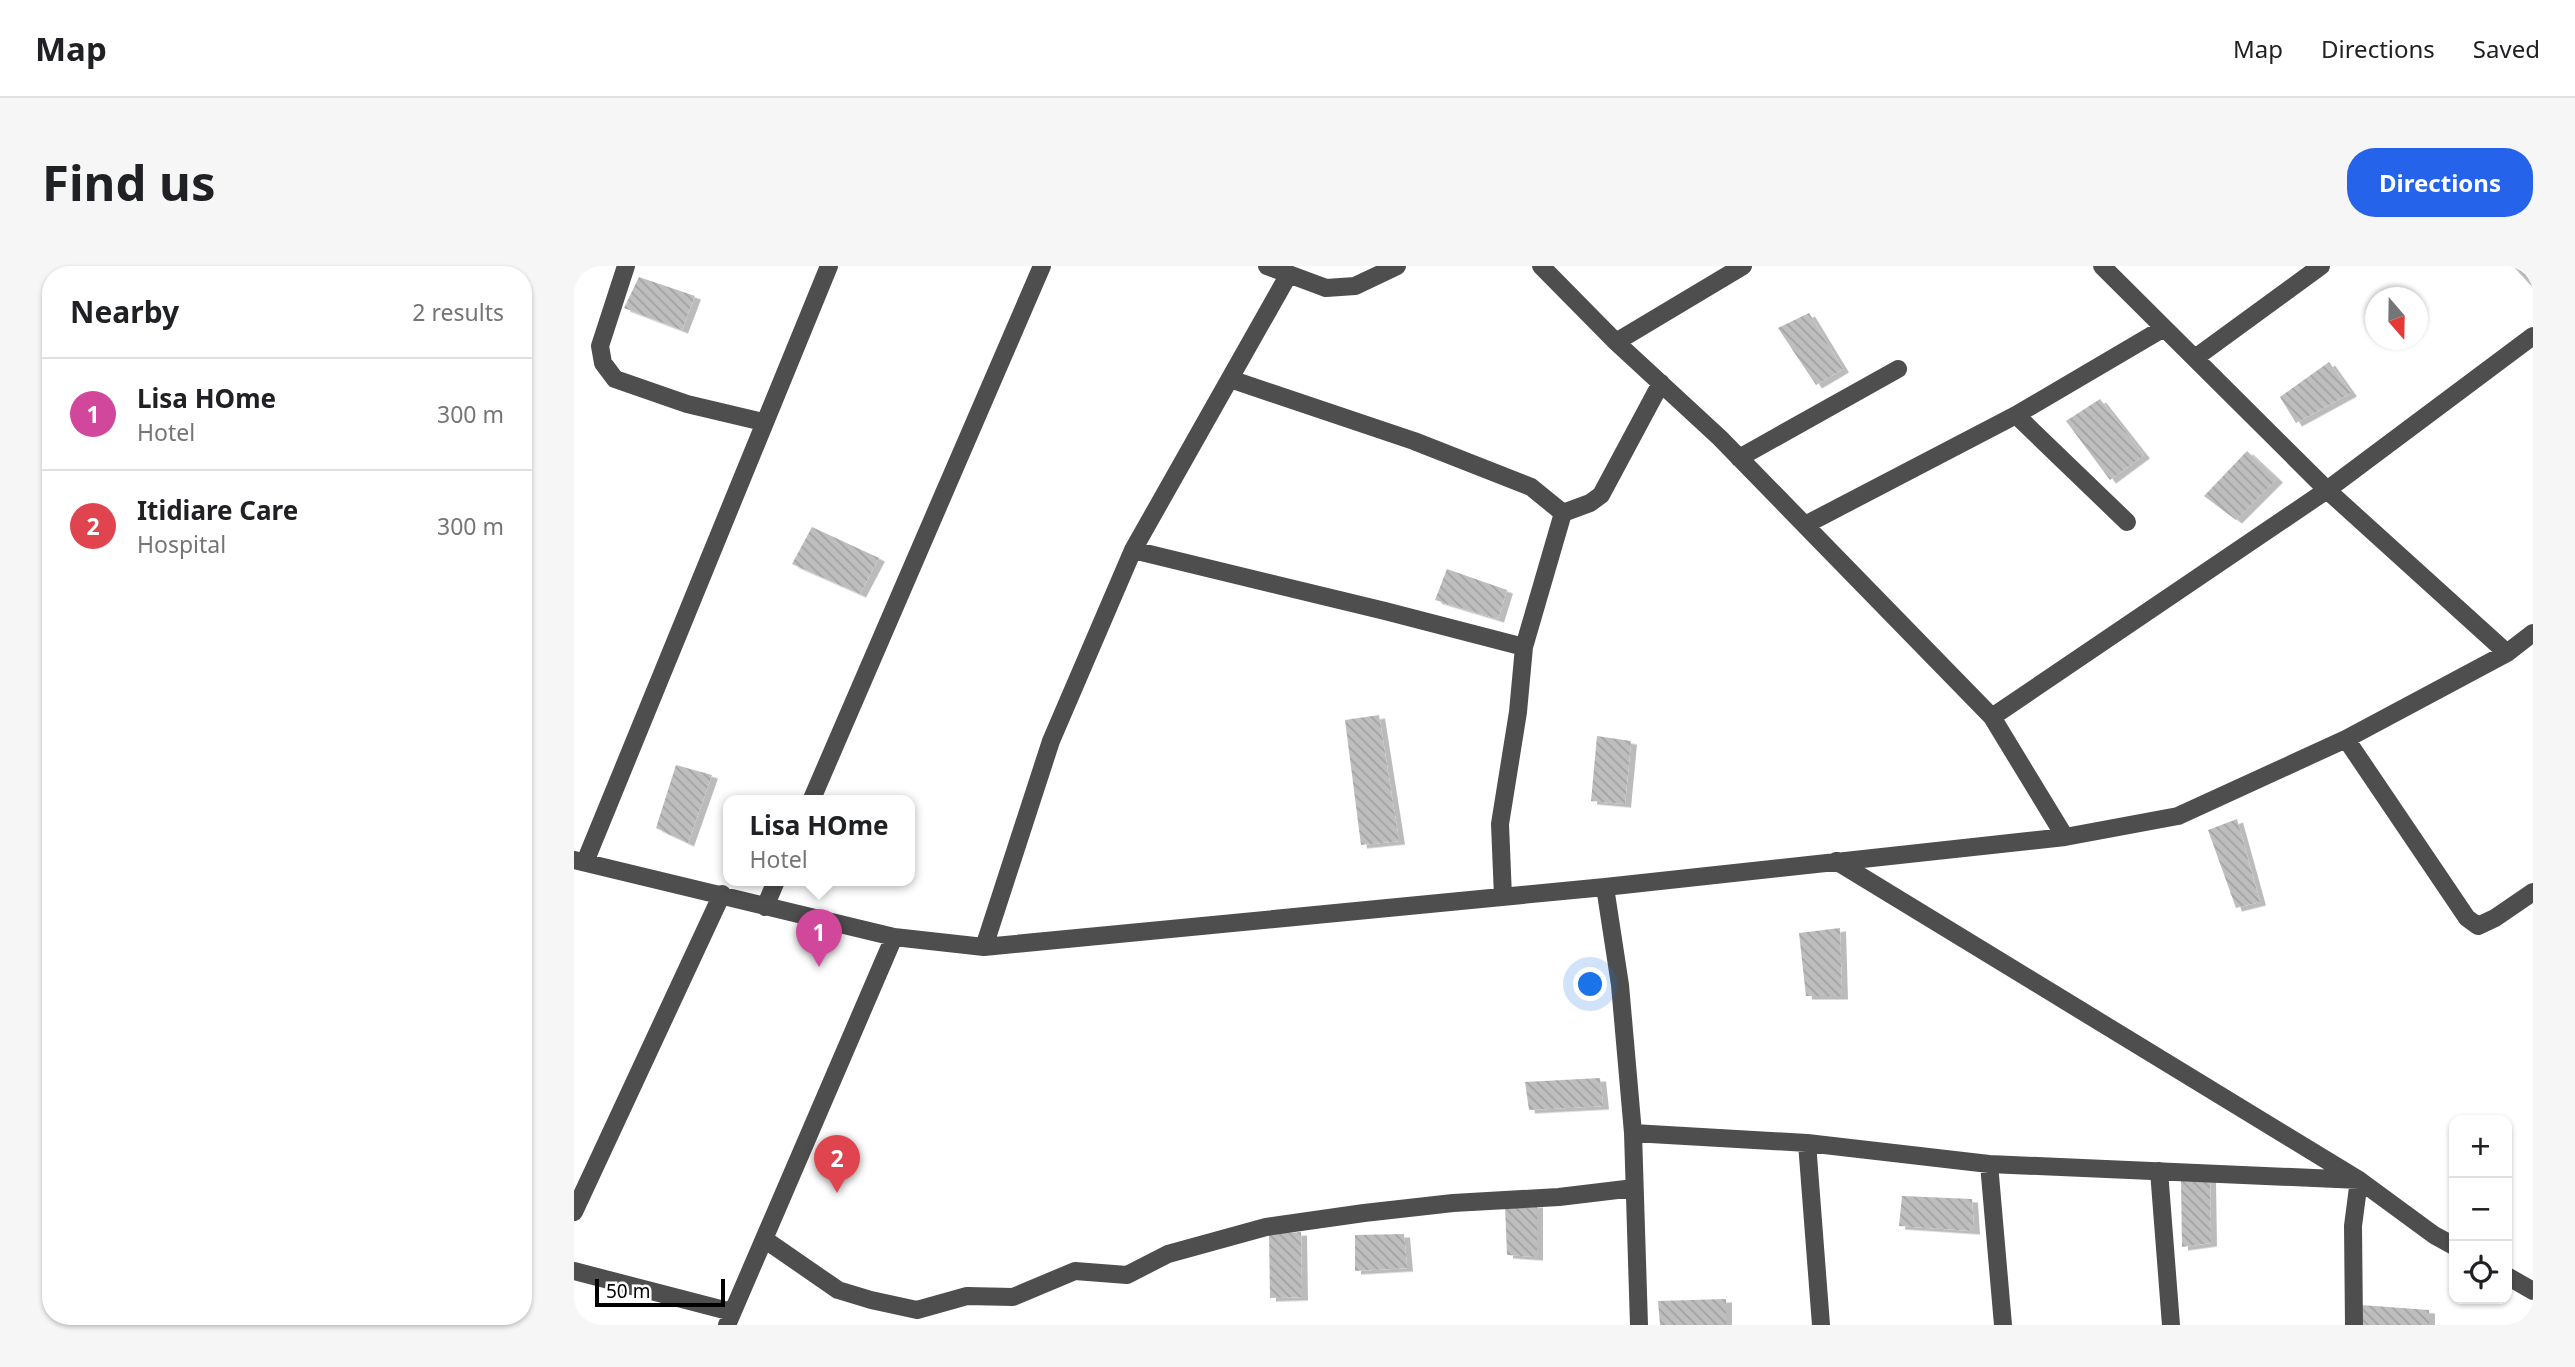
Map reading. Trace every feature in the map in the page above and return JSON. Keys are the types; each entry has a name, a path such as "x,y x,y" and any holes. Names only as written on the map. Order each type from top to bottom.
{"street":[{"path":"626,266 600,346 603,363 615,379 687,404 763,422"},
{"path":"829,266 579,861 894,937 984,947 1605,887 2065,836 2178,816 2346,739 2507,653 2533,633"},
{"path":"814,795 1042,266"},
{"path":"1266,266 1326,288 1355,286 1397,266"},
{"path":"1541,266 1616,342 1739,458 1992,718 2065,836"},
{"path":"1616,342 1743,266"},
{"path":"2102,266 2327,490 2507,653"},
{"path":"2195,358 2321,266"},
{"path":"984,947 1051,741 1133,550 1289,274"},
{"path":"1805,525 2016,415 2164,328"},
{"path":"1992,718 2327,490 2533,336"},
{"path":"1739,458 1898,369"},
{"path":"1230,379 1413,441 1531,486 1563,513"},
{"path":"1563,513 1590,503 1601,495 1661,383"},
{"path":"2016,415 2127,522"},
{"path":"1503,897 1500,824 1518,712 1524,646 1563,513"},
{"path":"1133,550 1524,646"},
{"path":"2346,739 2467,918 2478,926 2495,918 2533,892"},
{"path":"1836,860 2359,1180 2449,1243"},
{"path":"765,906 774,886"},
{"path":"1605,887 1620,985 1633,1133 1639,1325"},
{"path":"574,1212 722,894"},
{"path":"574,1271 730,1319 894,937"},
{"path":"1633,1133 1807,1143 1989,1164 2359,1180"},
{"path":"1807,1143 1821,1325"},
{"path":"1989,1164 2003,1325"},
{"path":"2160,1171 2172,1325"},
{"path":"2354,1325 2353,1226 2359,1180"},
{"path":"764,1239 838,1290 917,1310 967,1296 1013,1297 1075,1271 1127,1275 1168,1254 1266,1227 1453,1203 1559,1197 1634,1188"},
{"path":"2512,1279 2533,1291"}],"building":[{"path":"2513,266 2533,266 2533,288"},
{"path":"639,277 695,296 682,330 624,308"},
{"path":"1809,313 1843,369 1816,385 1778,328"},
{"path":"2329,362 2351,393 2296,423 2280,397"},
{"path":"2100,399 2144,455 2110,480 2066,421"},
{"path":"2247,451 2277,479 2236,520 2204,496"},
{"path":"812,527 879,558 860,594 792,564"},
{"path":"1447,569 1507,590 1498,619 1435,600"},
{"path":"1379,715 1399,841 1361,845 1345,720"},
{"path":"1597,736 1631,741 1625,804 1591,801"},
{"path":"676,765 712,775 688,843 656,828"},
{"path":"2237,819 2260,902 2236,908 2208,830"},
{"path":"1840,928 1842,996 1806,996 1799,933"},
{"path":"1600,1078 1603,1106 1529,1110 1525,1082"},
{"path":"2210,1178 2211,1243 2182,1247 2181,1179"},
{"path":"1902,1196 1972,1199 1974,1231 1899,1226"},
{"path":"1537,1204 1537,1257 1507,1255 1505,1206"},
{"path":"1301,1232 1302,1297 1270,1298 1269,1234"},
{"path":"1404,1234 1407,1268 1355,1271 1355,1235"},
{"path":"1726,1299 1726,1325 1660,1325 1658,1301"},
{"path":"2361,1305 2429,1310 2429,1325 2361,1325"}],"place":[{"name":"Lisa HOme","path":"819,967"},
{"name":"Itidiare Care","path":"837,1193"}]}
